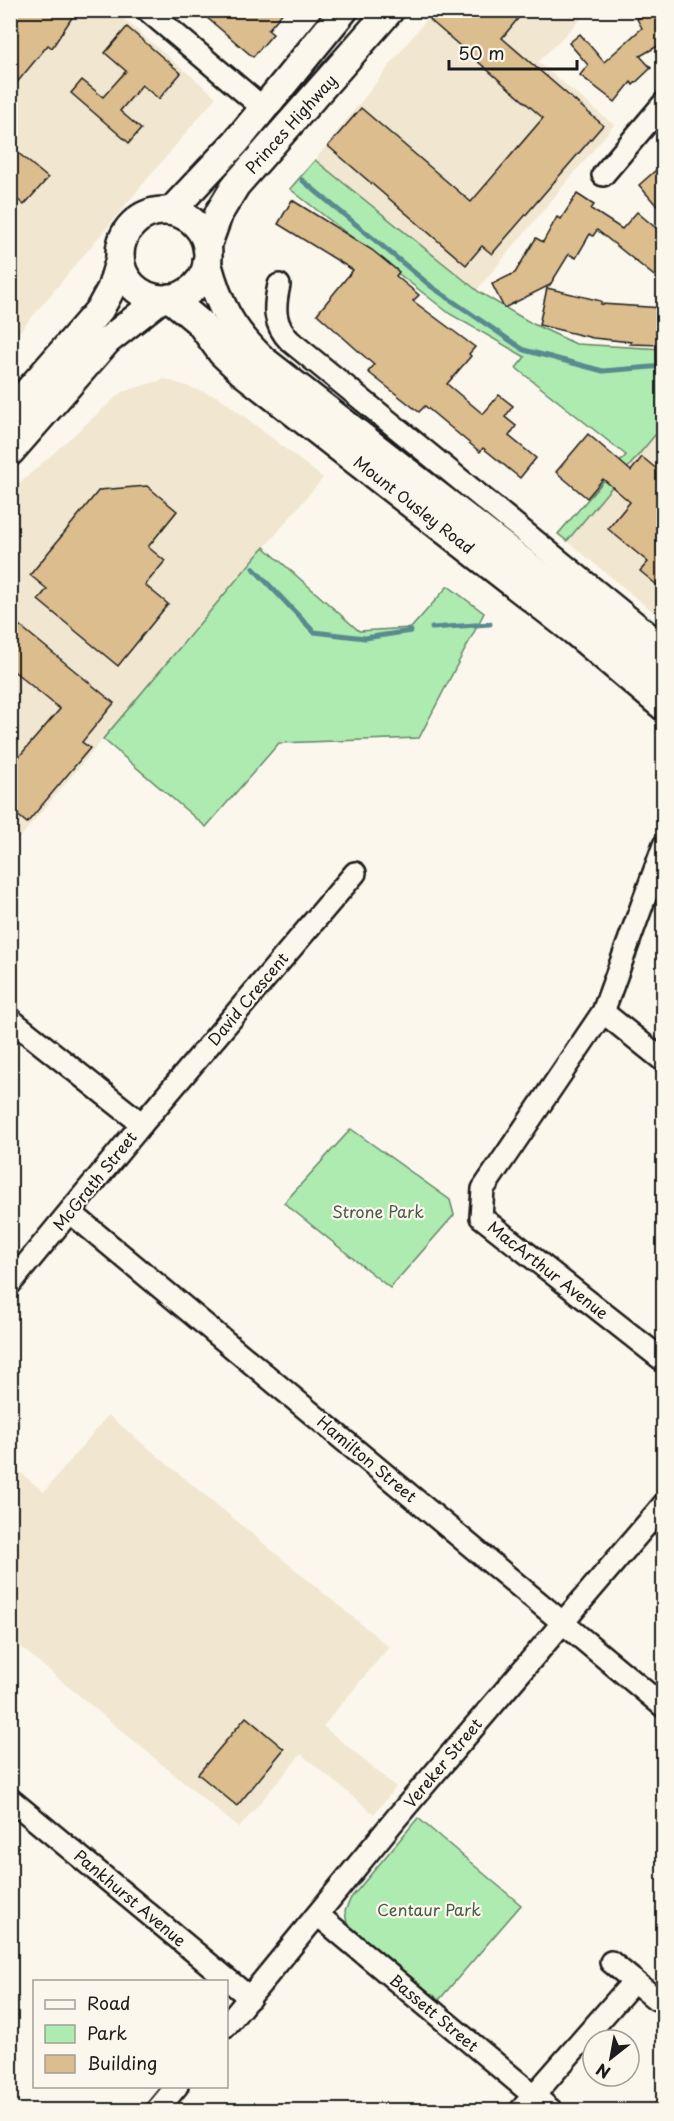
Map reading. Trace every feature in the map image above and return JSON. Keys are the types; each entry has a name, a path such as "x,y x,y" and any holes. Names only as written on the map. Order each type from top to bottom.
{"main road":[{"name":"Princes Highway","path":"171,211 263,108 344,10"},
{"name":"Princes Highway","path":"207,254 219,213 236,185 390,10"},
{"path":"10,412 100,309 111,289 120,259 122,240 132,224 144,215 158,211 171,211 194,223 207,254 202,276 194,287 183,294 165,299 107,341 10,452"},
{"name":"Mount Ousley Road","path":"207,254 222,310 243,341 336,419 551,583 663,676"},
{"path":"120,259 123,273 131,285 165,299"},
{"name":"Mount Ousley Road","path":"165,299 200,323 222,353 241,371 548,610 663,706"}],"street":[{"path":"147,10 263,108"},
{"path":"603,176 663,103"},
{"path":"279,285 276,316 283,334 663,646"},
{"path":"336,419 353,412 376,412"},
{"path":"663,845 603,1012 663,1061"},
{"name":"David Crescent","path":"142,1124 355,873"},
{"name":"MacArthur Avenue","path":"603,1012 483,1189 481,1217 663,1361"},
{"name":"McGrath Street","path":"10,1019 142,1124 10,1284"},
{"name":"Hamilton Street","path":"70,1212 663,1707"},
{"name":"Vereker Street","path":"228,2024 398,1816 663,1504"},
{"name":"Pankhurst Avenue","path":"10,1799 250,1998"},
{"name":"Bassett Street","path":"318,1915 527,2103 551,2110"},
{"path":"611,1962 656,1999"},
{"path":"527,2103 634,1981"},
{"path":"157,2110 175,2088"}],"shaded area":[{"path":"59,11 114,11 216,97 11,342 11,67"},
{"path":"433,11 589,11 538,62 614,125 476,291 315,160"},
{"path":"165,379 219,397 323,478 11,848 11,491 122,392"},
{"path":"655,434 663,436 663,620 567,541"},
{"path":"108,1415 389,1647 323,1726 396,1787 374,1814 301,1754 239,1828 11,1639 10,1464 44,1492"}],"green space":[{"path":"315,160 479,292 531,323 576,344 663,349 663,436 655,435 567,541 558,534 626,455 516,368 525,357 450,314 290,189"},
{"path":"264,547 359,631 411,628 448,586 484,613 419,738 279,743 206,827 103,739"},
{"name":"Strone Park","path":"351,1129 450,1200 454,1215 390,1288 284,1203"},
{"name":"Centaur Park","path":"418,1818 521,1905 439,2000 347,1924 345,1911 351,1898"}],"building":[{"path":"10,10 77,10 52,48 48,45 10,91"},
{"path":"198,10 285,10 268,30 273,34 253,57"},
{"path":"438,10 525,10 502,38 603,125 492,254 482,246 466,265 328,146 361,108 471,202 543,118 430,20"},
{"path":"652,10 663,10 663,43 640,56 651,68 633,85 631,82 615,102 580,75 588,65 569,43 580,34 604,62 642,28 637,19"},
{"path":"127,27 181,73 159,99 142,85 120,111 141,129 129,143 71,93 82,80 103,97 126,71 105,53"},
{"path":"10,146 48,178 24,205 10,193"},
{"path":"663,164 663,199 656,205 639,185"},
{"path":"577,194 594,205 591,209 622,229 637,212 663,234 663,283 597,230 593,236 590,234 576,258 569,254 550,285 504,308 492,284 515,273 536,238 543,242 557,217 561,219"},
{"path":"292,200 372,250 399,272 396,276 419,295 413,301 475,347 469,354 471,356 447,384 483,414 499,395 513,406 505,417 516,426 509,436 536,458 520,478 483,448 480,452 425,406 419,412 368,372 374,365 317,314 353,270 278,224"},
{"path":"547,288 601,301 601,304 663,308 663,345 630,344 631,342 593,338 539,325"},
{"path":"588,434 631,471 642,457 663,474 663,590 640,571 648,562 608,529 630,502 603,479 587,498 556,472"},
{"path":"147,486 177,511 148,547 165,561 145,585 168,604 118,666 38,600 47,589 30,575 99,490"},
{"path":"19,625 114,703 82,742 90,748 27,823 10,809 10,767 60,709 10,668 10,636"},
{"path":"246,1717 284,1749 237,1806 198,1774"}],"waterway":[{"path":"302,180 432,287 524,350 603,371 664,366"},
{"path":"253,568 314,632 365,638 411,631"},
{"path":"432,628 490,624"}]}
